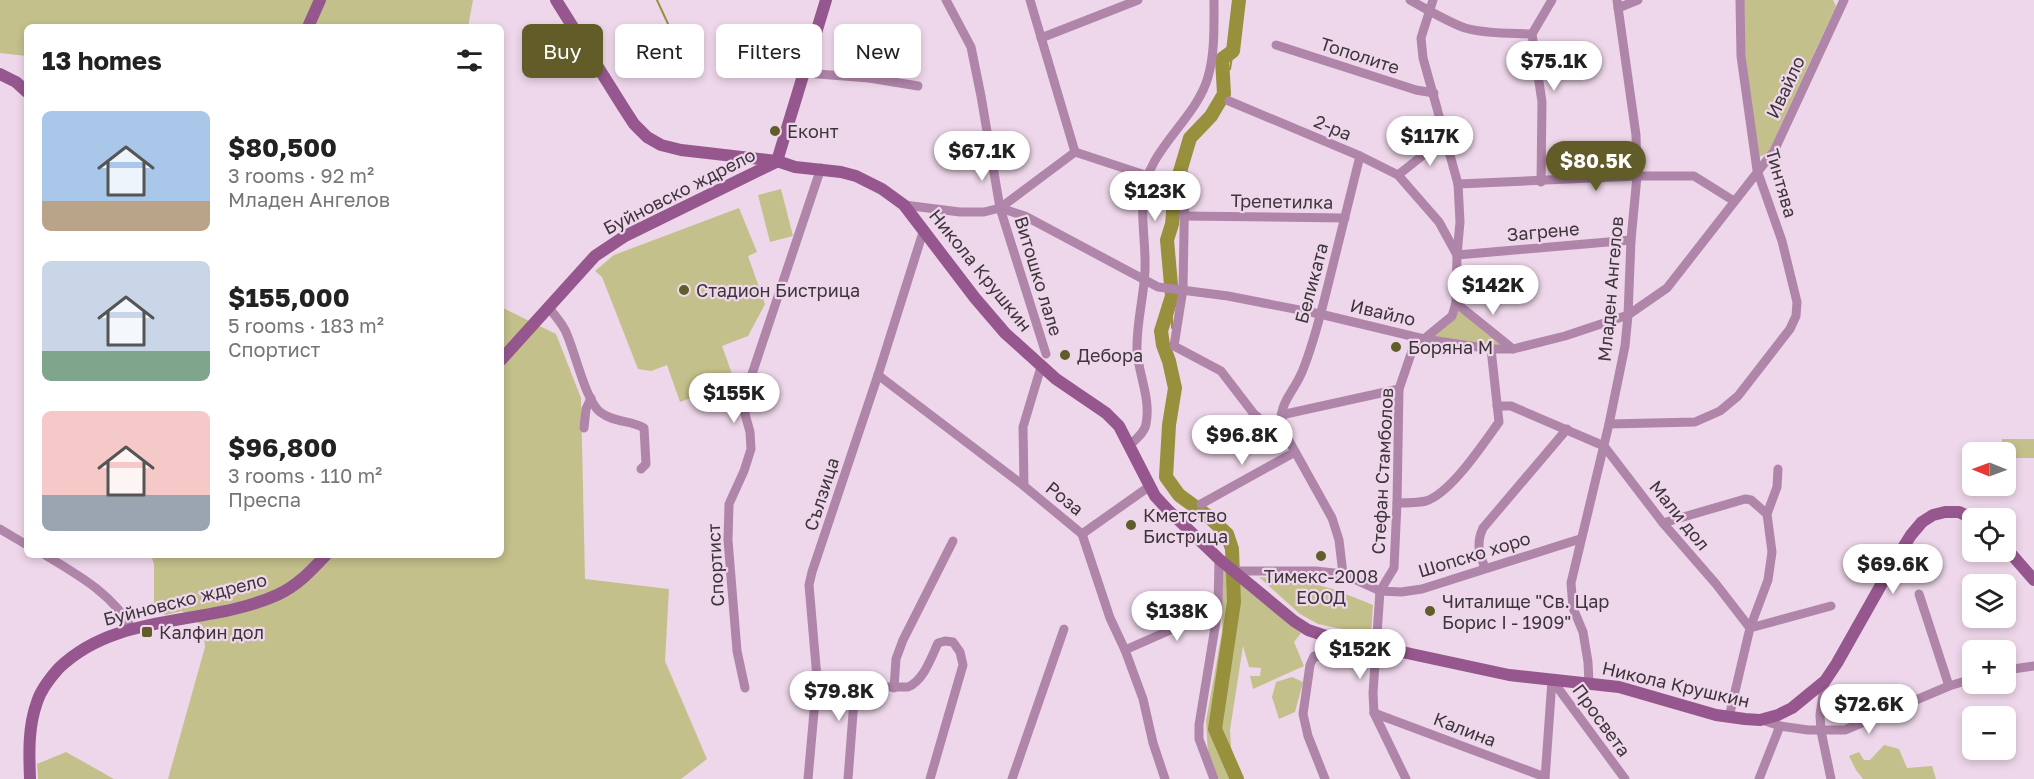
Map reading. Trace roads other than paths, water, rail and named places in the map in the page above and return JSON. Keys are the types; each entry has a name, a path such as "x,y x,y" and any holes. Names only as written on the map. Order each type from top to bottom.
{"street":[{"path":"309,24 320,0"},
{"name":"Никола Крушкин","path":"556,0 628,116 647,137 662,145 681,150 777,161 795,167 822,168 856,176 882,189 904,205 1005,333 1041,367 1106,413 1119,426 1155,496 1168,510 1221,560 1308,630 1509,675 1589,683 1636,691 1729,717 1760,720 1792,708 1825,681 1838,663 1894,562 1922,522 1933,515 1945,512 1962,513"},
{"path":"819,24 826,0"},
{"name":"Витошко лале","path":"946,0 971,47 1000,208 1046,354"},
{"path":"1030,0 1075,152"},
{"path":"1041,38 1138,0"},
{"path":"1130,445 1146,428 1148,411 1137,343 1146,267 1141,222 1143,193 1148,176 1170,137 1195,104 1208,78 1213,46 1214,0"},
{"path":"1410,0 1440,17 1467,28 1532,34"},
{"path":"1433,0 1421,38 1423,58 1458,184 1460,222 1456,303 1513,349"},
{"path":"1541,182 1542,102 1532,34 1552,0"},
{"path":"1617,4 1638,0"},
{"name":"Тинтява","path":"1609,424 1695,422 1720,411 1738,396 1790,329 1796,316 1797,302 1782,241 1757,170 1741,56 1740,0"},
{"name":"Ивайло","path":"904,205 960,212 984,212 1000,208 1025,216 1158,287 1183,289 1320,314 1424,339 1491,349 1513,349 1565,336 1628,315 1667,288 1774,151 1843,0"},
{"name":"Младен Ангелов","path":"1589,683 1583,632 1573,608 1571,583 1625,346 1637,176 1636,135 1617,4"},
{"name":"Тополите","path":"1276,45 1416,90 1434,93"},
{"path":"0,74 16,82 24,89"},
{"path":"822,74 869,78 918,86"},
{"path":"777,161 803,78"},
{"name":"2-ра","path":"1229,101 1360,156 1398,175 1438,222 1457,255"},
{"path":"1398,175 1446,137"},
{"path":"1000,208 1075,152"},
{"path":"1075,152 1148,176"},
{"name":"Беликата","path":"1281,415 1284,403 1302,373 1320,314 1360,156"},
{"name":"Буйновско ждрело","path":"504,357 595,256 625,236 777,161"},
{"name":"Спортист","path":"745,688 737,651 728,540 729,504 751,449 750,432 745,414 745,397 822,168"},
{"path":"1185,175 1183,289 1174,346 1221,371 1254,414 1276,433 1288,439"},
{"path":"1458,184 1637,176 1694,176 1734,201"},
{"name":"Трепетилка","path":"1183,216 1345,218"},
{"name":"Сълзица","path":"808,779 817,678 809,585 924,229"},
{"name":"Загрене","path":"1457,255 1631,240"},
{"name":"Стефан Стамболов","path":"1406,779 1374,713 1380,591 1394,568 1399,389 1413,348 1452,316 1456,303"},
{"path":"548,307 565,329 591,398 599,411 608,417 644,428 646,464 641,469"},
{"path":"1397,503 1424,501 1449,486 1499,422 1491,349"},
{"path":"1024,486 1023,427 1041,367"},
{"name":"Роза","path":"878,375 1024,486 1082,534 1110,618 1125,650 1143,699 1153,743 1165,779"},
{"path":"1343,574 1339,540 1332,518 1281,425 1281,415 1399,389"},
{"path":"584,428 586,409 591,398"},
{"name":"Мали дол","path":"1497,406 1511,406 1604,446 1663,524 1716,584 1750,628"},
{"path":"1485,568 1479,551 1478,539 1483,528 1567,429"},
{"path":"1201,504 1295,452"},
{"path":"1729,717 1750,628 1768,580 1772,552 1767,514 1777,487 1779,469"},
{"path":"1082,534 1150,486"},
{"path":"1663,524 1745,499 1751,500 1767,514"},
{"path":"0,529 24,543"},
{"name":"Шопско хоро","path":"1236,571 1343,574 1380,591 1401,592 1422,589 1580,539"},
{"path":"894,688 896,659 903,640 952,541"},
{"path":"50,558 90,581 124,613 132,629"},
{"name":"Буйновско ждрело","path":"30,779 31,725 37,701 50,677 72,656 98,639 132,629 245,606 278,595 305,578 323,558"},
{"path":"2016,559 2034,580"},
{"path":"1214,779 1199,738 1199,725 1218,609 1221,560"},
{"path":"1919,594 1949,686"},
{"path":"1750,628 1831,606"},
{"path":"1125,650 1218,609"},
{"path":"1012,779 1064,629"},
{"path":"855,687 894,688 915,684 938,643 953,642 960,652 963,665 930,779"},
{"path":"1324,779 1308,736 1303,714 1310,666 1314,656 1375,661"},
{"path":"2016,669 2034,666"},
{"path":"817,678 852,678 855,687 848,779"},
{"path":"1545,778 1552,680"},
{"name":"Просвета","path":"1552,680 1625,779"},
{"path":"1825,681 1820,715 1831,779"},
{"path":"1760,720 1780,726 1821,731 1845,730 1962,682"},
{"name":"Калина","path":"1374,713 1545,778"},
{"path":"1759,779 1780,726"}],"waterway":[{"path":"657,0 668,24"},
{"path":"1237,779 1215,729 1234,602 1232,549 1227,534 1209,517 1179,495 1166,477 1169,425 1175,388 1161,331 1172,296 1167,240 1172,224 1179,175 1190,138 1211,116 1224,94 1222,59 1233,51 1239,0"},
{"path":"1221,74 1230,69 1233,51"},
{"path":"1172,296 1172,328"},
{"path":"1169,361 1170,346"}],"place":[{"name":"Еконт","path":"775,131"},
{"name":"Стадион Бистрица","path":"684,290"},
{"name":"Боряна М","path":"1396,347"},
{"name":"Дебора","path":"1065,355"},
{"name":"Кметство Бистрица","path":"1131,525"},
{"name":"Тимекс-2008 ЕООД","path":"1321,556"},
{"name":"Читалище \"Св. Цар Борис I - 1909\"","path":"1430,611"},
{"name":"Калфин дол","path":"147,632"}]}
